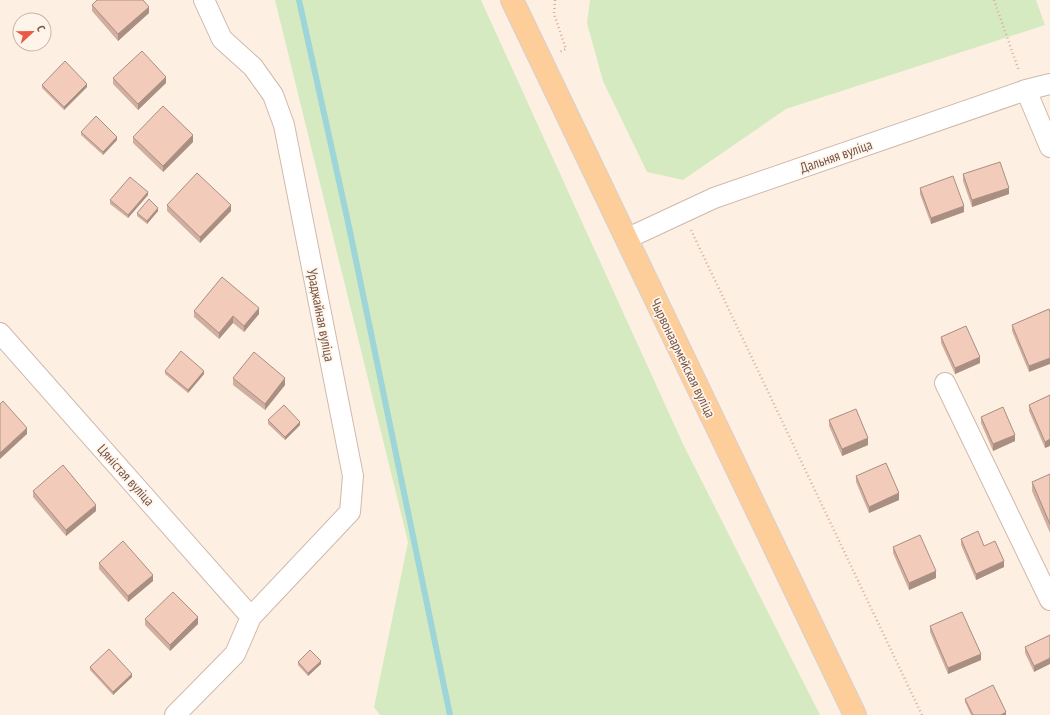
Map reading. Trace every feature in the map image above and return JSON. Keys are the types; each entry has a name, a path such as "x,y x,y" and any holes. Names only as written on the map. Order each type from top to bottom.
{"main road":[{"name":"Чырвонаармейская вуліца","path":"512,0 855,715"}],"street":[{"name":"Ураджайная вуліца","path":"175,715 235,654 252,617 350,512 353,476 284,125 273,95 253,67 222,38 204,0"},
{"name":"Дальняя вуліца","path":"626,239 683,214 714,198 1026,90 1050,84"},
{"path":"1026,90 1050,147"},
{"name":"Цяністая вуліца","path":"0,333 252,617"},
{"path":"945,383 1050,600"}],"path":[{"path":"994,0 1026,90"},
{"path":"683,214 922,715"}],"green space":[{"path":"275,0 481,0 683,444 820,715 380,715 374,707 408,542"},
{"path":"590,0 1036,0 1045,25 786,109 683,180 647,172 603,81 587,23"}],"building":[{"path":"97,0 143,0 149,7 118,34 92,5"},
{"path":"142,51 166,77 138,104 113,78"},
{"path":"65,61 87,84 64,107 42,85"},
{"path":"163,106 193,135 163,166 133,137"},
{"path":"96,116 117,137 103,152 81,132"},
{"path":"1000,162 1009,188 972,200 963,174"},
{"path":"197,173 231,205 200,237 167,205"},
{"path":"953,176 964,206 931,218 920,188"},
{"path":"130,177 148,192 128,215 110,200"},
{"path":"149,199 158,208 147,221 137,213"},
{"path":"222,277 259,308 244,326 233,316 219,333 194,311"},
{"path":"1049,309 1050,358 1029,366 1012,325"},
{"path":"966,326 980,357 955,368 941,337"},
{"path":"181,351 204,371 188,390 165,371"},
{"path":"254,352 285,378 265,404 233,378"},
{"path":"1050,395 1050,439 1045,442 1029,405"},
{"path":"3,401 27,428 0,453 0,404"},
{"path":"284,405 300,422 285,437 268,420"},
{"path":"1003,407 1015,435 993,444 981,417"},
{"path":"856,409 868,438 842,449 829,420"},
{"path":"886,463 899,493 869,507 856,476"},
{"path":"63,465 96,505 66,530 33,491"},
{"path":"1050,474 1050,524 1032,482"},
{"path":"978,531 984,546 995,541 1004,561 976,574 961,539"},
{"path":"920,535 936,571 909,583 893,547"},
{"path":"123,541 153,575 128,596 99,563"},
{"path":"173,592 198,617 170,645 145,619"},
{"path":"962,612 981,654 948,668 930,626"},
{"path":"1050,635 1050,658 1034,666 1025,647"},
{"path":"109,649 132,674 113,692 90,667"},
{"path":"310,650 321,661 308,673 298,662"},
{"path":"993,685 1006,712 1001,715 973,715 965,699"}],"waterway":[{"path":"299,0 348,222 450,715"}]}
